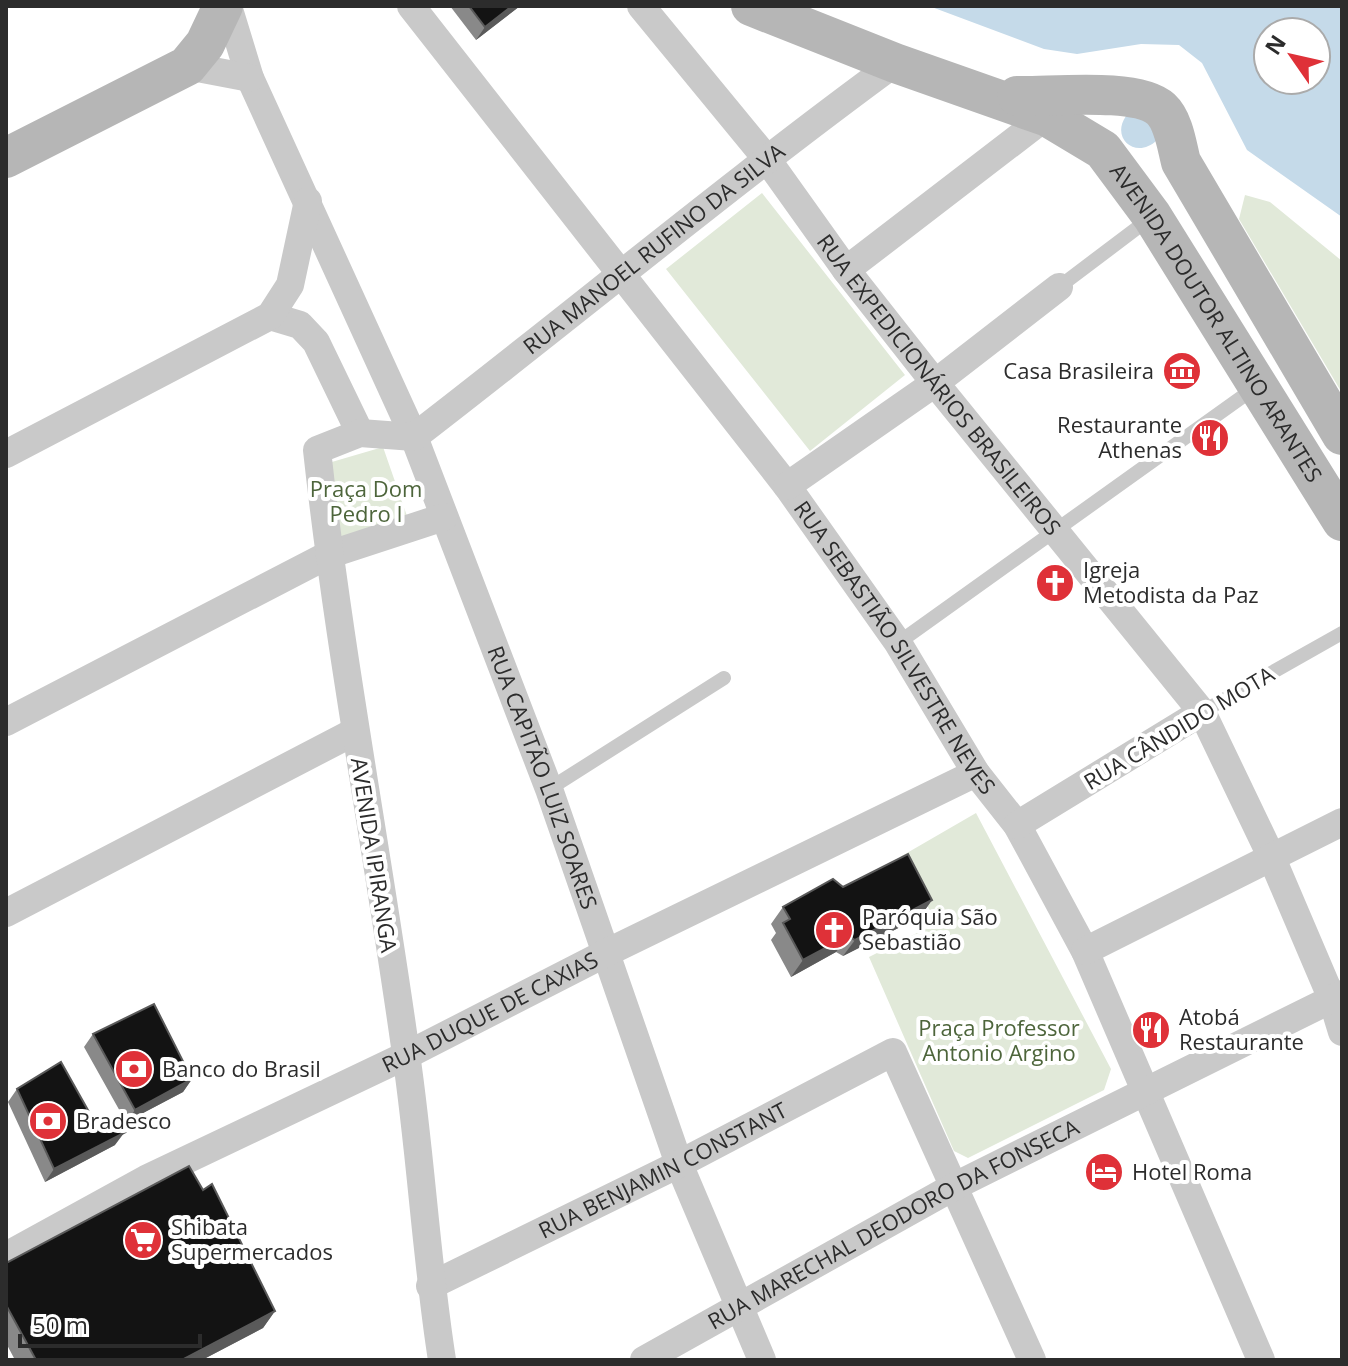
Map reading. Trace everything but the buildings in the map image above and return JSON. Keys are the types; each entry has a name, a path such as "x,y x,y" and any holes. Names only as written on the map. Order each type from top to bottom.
{"main road":[{"path":"6,158 187,66 205,44 225,6"},
{"name":"AVENIDA DOUTOR ALTINO ARANTES","path":"751,6 895,63 993,96 1058,107 1133,97 1161,109 1172,128 1181,162 1342,435"},
{"path":"1133,97 1124,104 1114,163 1167,150 1172,128"},
{"name":"AVENIDA DOUTOR ALTINO ARANTES","path":"1058,107 1114,163 1152,216 1260,384 1342,521"}],"street":[{"name":"RUA CAPITÃO LUIZ SOARES","path":"225,6 250,78 414,437 549,789 679,1164 762,1360"},
{"name":"RUA SEBASTIÃO SILVESTRE NEVES","path":"411,6 625,275 787,486 898,643 976,773 1017,825 1085,951 1143,1093 1261,1360"},
{"name":"RUA EXPEDICIONÁRIOS BRASILEIROS","path":"641,6 766,158 846,270 935,383 1202,712 1337,996 1342,1032"},
{"name":"RUA MANOEL RUFINO DA SILVA","path":"414,437 625,275 766,158 895,63"},
{"path":"187,66 250,78"},
{"path":"846,270 1058,107"},
{"path":"6,454 270,316 290,285 308,201"},
{"path":"787,486 935,383 1059,287"},
{"path":"270,316 300,325 316,342 360,433"},
{"name":"AVENIDA IPIRANGA","path":"414,437 360,433 317,450 328,555 354,732 407,1055 430,1286 442,1360"},
{"path":"6,722 328,555 444,517"},
{"name":"RUA CÂNDIDO MOTA","path":"1017,825 1202,712"},
{"path":"6,913 354,732"},
{"name":"RUA DUQUE DE CAXIAS","path":"6,1256 146,1179 407,1055 608,952 976,773"},
{"path":"1085,951 1342,822"},
{"name":"RUA MARECHAL DEODORO DA FONSECA","path":"644,1360 955,1186 1337,996"},
{"name":"RUA BENJAMIN CONSTANT","path":"430,1286 679,1164 893,1052 955,1186"},
{"path":"955,1186 1032,1360"}],"lane":[{"path":"1059,287 1152,216"},
{"path":"898,643 1260,384"},
{"name":"RUA CÂNDIDO MOTA","path":"1202,712 1342,633"},
{"path":"549,789 724,678"}],"green space":[{"path":"762,193 905,375 810,451 666,269"},
{"path":"1245,195 1270,202 1342,261 1342,393 1239,219"},
{"name":"Praça Dom Pedro I","path":"383,447 407,516 343,557 325,464"},
{"name":"Praça Professor Antonio Argino","path":"976,813 1111,1069 1104,1090 968,1158 954,1151 869,957 929,927 933,916 900,857"}],"water":[{"path":"929,6 1342,6 1342,217 1247,150 1202,63 1179,45 1141,44 1077,54 1044,49"},
{"path":"1144,111 1157,140 1149,146 1134,147 1124,139 1122,124 1126,116"}],"place":[{"name":"Casa Brasileira","path":"1182,371"},
{"name":"Restaurante Athenas","path":"1210,438"},
{"name":"Igreja Metodista da Paz","path":"1055,583"},
{"name":"Paróquia São Sebastião","path":"834,930"},
{"name":"Atobá Restaurante","path":"1151,1030"},
{"name":"Banco do Brasil","path":"134,1069"},
{"name":"Bradesco","path":"48,1121"},
{"name":"Hotel Roma","path":"1104,1172"},
{"name":"Shibata Supermercados","path":"143,1240"}]}
